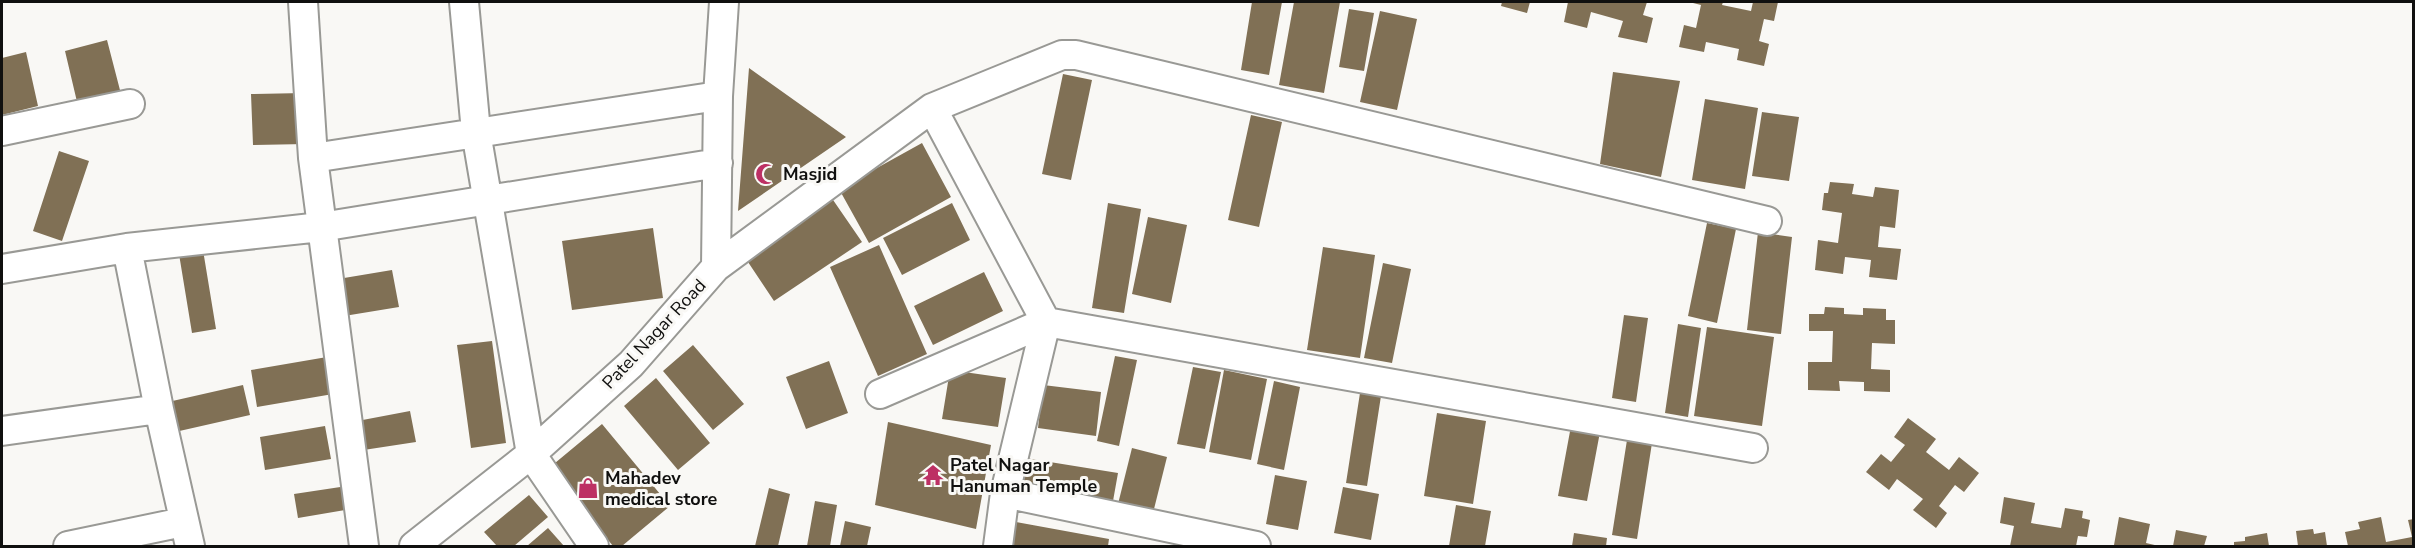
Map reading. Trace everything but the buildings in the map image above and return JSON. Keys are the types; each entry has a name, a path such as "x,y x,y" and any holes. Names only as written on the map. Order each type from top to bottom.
{"street":[{"path":"309,2 313,158 364,546"},
{"path":"464,2 476,132 531,454 594,546"},
{"name":"Patel Nagar Road","path":"414,546 531,454 631,364 716,267 718,96 724,2"},
{"path":"716,267 932,108 1062,55 1076,55 1767,221"},
{"path":"313,158 718,96"},
{"path":"2,131 130,104"},
{"path":"932,108 1046,322 1005,493 998,546"},
{"path":"2,269 127,248 321,227 718,163"},
{"path":"68,546 187,534 127,248"},
{"path":"880,394 1046,322 1753,448"},
{"path":"2,431 159,409"},
{"path":"1005,493 1256,546"}],"place":[{"name":"Masjid","path":"766,174"},
{"name":"Patel Nagar Hanuman Temple","path":"933,475"},
{"name":"Mahadev medical store","path":"588,488"}]}
